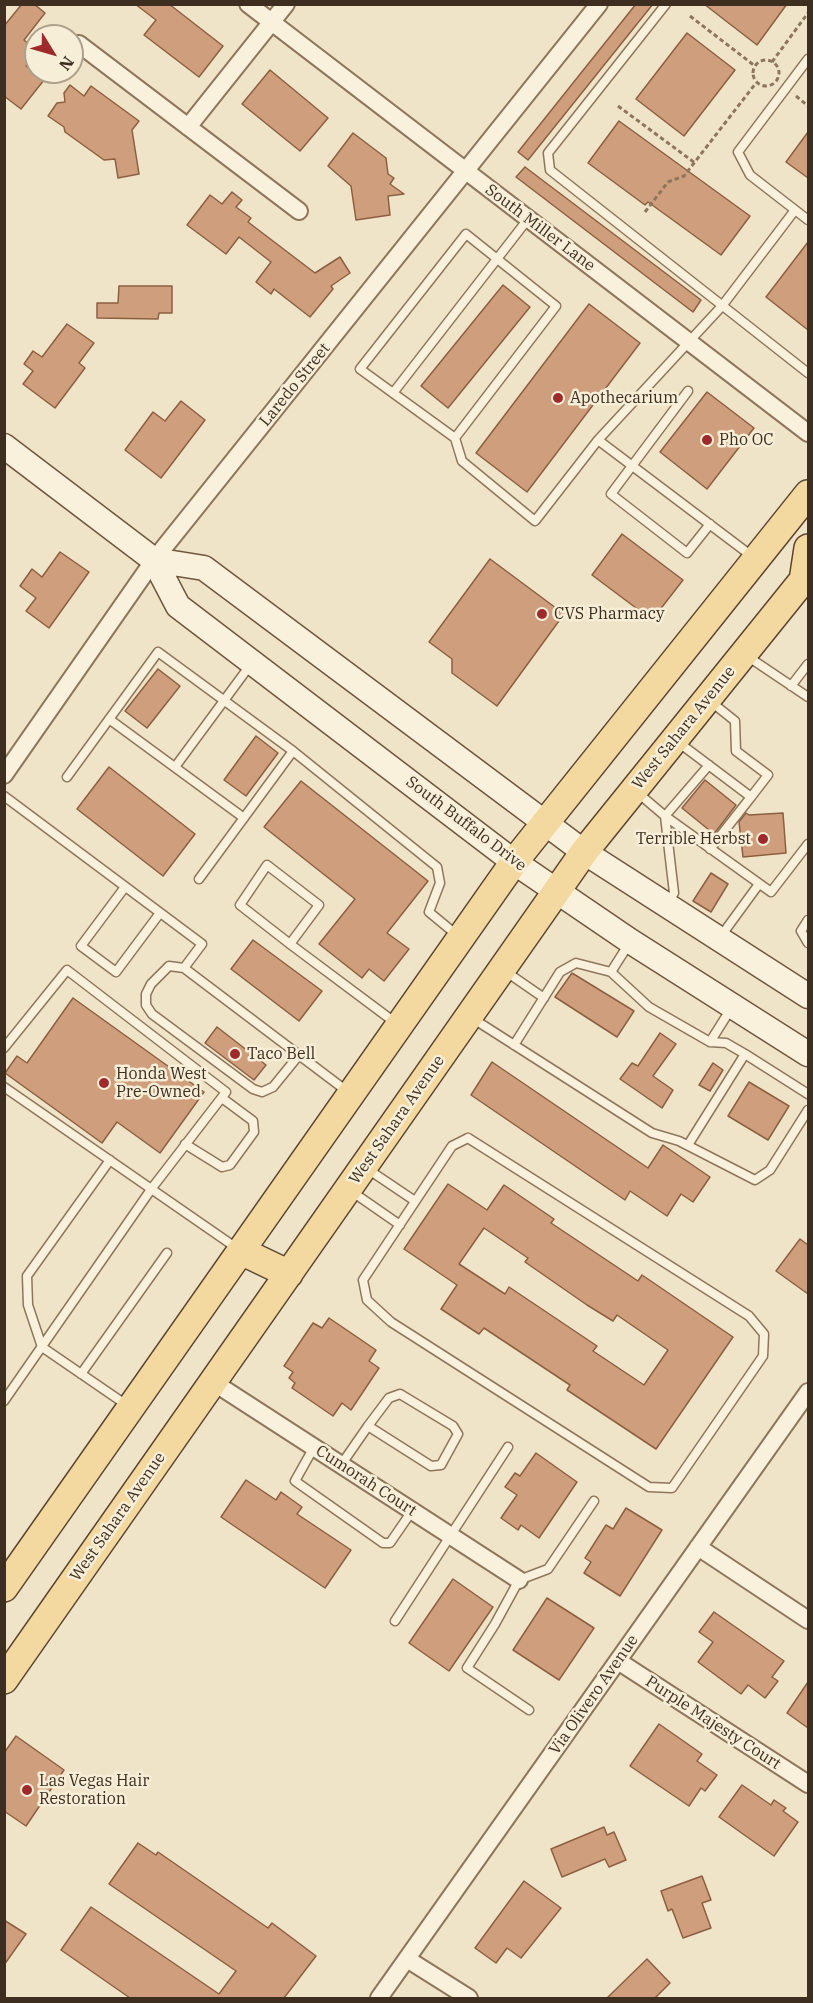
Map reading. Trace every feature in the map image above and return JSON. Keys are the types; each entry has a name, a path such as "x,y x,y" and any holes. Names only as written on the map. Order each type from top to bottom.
{"main road":[{"name":"South Buffalo Drive","path":"4,446 154,560 178,606 514,862 630,941 808,1054"},
{"path":"4,1588 514,862 808,494"},
{"path":"806,577 808,548"},
{"name":"South Buffalo Drive","path":"154,560 204,568 544,823 666,906 808,996"},
{"name":"West Sahara Avenue","path":"4,1680 585,852 806,577"},
{"path":"241,1251 289,1274"}],"street":[{"name":"South Miller Lane","path":"248,4 808,433"},
{"path":"188,127 286,4"},
{"name":"Laredo Street","path":"4,774 154,560 600,4"},
{"path":"84,48 299,211"},
{"name":"Cumorah Court","path":"213,1382 519,1580"},
{"name":"Via Olivero Avenue","path":"379,1998 808,1392"},
{"path":"698,1547 808,1620"},
{"name":"Purple Majesty Court","path":"618,1661 808,1784"},
{"path":"407,1959 469,1998"}],"lane":[{"path":"666,4 548,153 550,170 808,373"},
{"path":"808,59 738,152 750,175 808,220"},
{"path":"455,438 556,306 466,234 360,369 455,438 462,461 536,521 598,440 722,306 795,210"},
{"path":"393,393 528,219"},
{"path":"688,391 611,494 687,553 710,524"},
{"path":"598,440 756,559"},
{"path":"67,777 158,652 293,751 437,867 440,883 429,912 461,938"},
{"path":"744,654 808,697"},
{"path":"175,767 253,662"},
{"path":"791,686 808,664"},
{"path":"707,699 735,721 736,751 768,775 710,849"},
{"path":"110,719 244,818"},
{"path":"675,740 751,797"},
{"path":"199,879 293,751"},
{"path":"666,906 674,892 665,816 709,765"},
{"path":"634,790 665,816 771,892 808,844"},
{"path":"4,796 202,944 184,969"},
{"path":"291,944 319,905 267,865 240,905 291,944 399,1026"},
{"path":"719,939 759,884"},
{"path":"125,887 81,946 116,972 160,913"},
{"path":"807,942 801,931 808,920"},
{"path":"611,972 630,941"},
{"path":"514,1045 560,972 576,963 611,972 650,1007 710,1042 726,1043 808,1094"},
{"path":"299,1055 273,1087 262,1092 253,1089 152,1014 146,1005 146,994 151,984 169,966 184,969 299,1055 351,1094"},
{"path":"502,969 544,998"},
{"path":"4,1048 67,970 226,1092 152,1188 4,1401"},
{"path":"710,1042 732,1006"},
{"path":"469,1017 652,1133 688,1145 755,1180 770,1170 808,1110"},
{"path":"688,1145 745,1054"},
{"path":"4,1087 241,1251"},
{"path":"186,1144 222,1167 230,1166 254,1131 254,1121 222,1098"},
{"path":"468,1138 749,1316 764,1334 763,1356 672,1488 649,1487 391,1322 367,1300 363,1280 415,1201 452,1146 468,1138"},
{"path":"110,1160 27,1276 28,1305 42,1347 130,1408"},
{"path":"364,1166 415,1201"},
{"path":"349,1189 400,1225"},
{"path":"81,1374 167,1253"},
{"path":"341,1465 368,1426 389,1398 400,1394 453,1426 458,1434 441,1465 431,1466 368,1426"},
{"path":"314,1447 295,1481 383,1543 390,1543 412,1511"},
{"path":"395,1621 508,1447"},
{"path":"529,1710 467,1668 519,1580 548,1569 594,1501"}],"path":[{"path":"772,62 808,13"},
{"path":"690,16 755,66"},
{"path":"765,60 772,62 778,71 776,81 764,87 756,83 753,76 755,66 765,60"},
{"path":"645,212 668,183 684,176 756,83"},
{"path":"796,96 808,106"},
{"path":"618,106 695,163"}],"building":[{"path":"22,4 34,4 45,13 36,24 24,24 24,84 41,84 21,109 4,96 4,26"},
{"path":"135,4 169,4 223,46 199,77 144,35 156,20"},
{"path":"636,4 653,4 528,160 518,152"},
{"path":"704,4 787,4 757,45"},
{"path":"687,33 735,70 684,136 636,99"},
{"path":"270,70 328,118 300,151 242,104"},
{"path":"70,85 84,96 91,86 139,121 132,130 139,174 118,178 115,159 104,160 65,132 64,127 48,116 57,103 65,102 64,93"},
{"path":"619,121 750,216 721,255 648,202 645,205 588,163"},
{"path":"808,132 808,178 786,162"},
{"path":"353,133 386,158 388,174 394,178 390,184 404,194 388,196 390,215 356,220 351,186 328,166"},
{"path":"525,167 701,300 693,312 516,177"},
{"path":"232,192 242,200 236,207 251,218 248,222 315,273 340,257 350,273 331,286 333,289 310,317 274,289 271,294 256,282 271,262 239,237 226,254 187,225 210,195 222,204"},
{"path":"808,242 808,330 766,297"},
{"path":"503,285 530,307 448,408 421,386"},
{"path":"119,286 172,286 172,313 159,313 158,319 97,318 97,303 118,303"},
{"name":"Apothecarium","path":"589,304 640,343 527,492 476,453"},
{"path":"67,324 94,343 79,363 85,368 55,408 23,384 33,371 24,364 33,351 42,357"},
{"name":"Pho OC","path":"707,392 754,428 707,489 660,452"},
{"path":"181,401 205,420 161,478 125,450 153,412 165,421"},
{"path":"622,534 683,580 652,620 592,575"},
{"path":"60,552 89,572 49,628 26,611 36,598 20,586 32,569 42,577"},
{"name":"CVS Pharmacy","path":"490,559 564,614 497,706 452,673 452,659 429,642"},
{"path":"158,669 180,686 147,728 125,711"},
{"path":"256,736 278,753 246,796 224,780"},
{"path":"109,767 195,834 163,876 77,809"},
{"path":"705,780 736,805 714,834 682,808"},
{"path":"301,781 428,881 387,933 409,949 384,981 369,969 362,978 319,944 355,899 264,827"},
{"name":"Terrible Herbst","path":"746,813 749,815 783,813 786,853 743,857 739,822"},
{"path":"711,873 728,884 711,912 693,901"},
{"path":"253,940 322,991 299,1021 231,969"},
{"path":"572,973 634,1011 617,1037 555,997"},
{"name":"Honda West Pre-Owned","path":"73,998 204,1092 160,1153 117,1122 102,1143 5,1073 17,1056 27,1063"},
{"name":"Taco Bell","path":"217,1027 266,1065 254,1080 205,1043"},
{"path":"660,1033 676,1044 653,1076 673,1090 662,1108 620,1079 632,1063 638,1066"},
{"path":"492,1062 648,1168 663,1145 710,1177 693,1202 681,1194 667,1216 630,1191 625,1200 471,1095"},
{"path":"713,1063 723,1070 710,1091 699,1085"},
{"path":"749,1082 789,1106 768,1140 728,1116"},
{"path":"448,1184 487,1210 504,1185 554,1219 551,1223 638,1281 642,1275 733,1337 656,1449 567,1390 570,1385 484,1328 479,1334 441,1309 457,1285 404,1249","holes":["484,1228 528,1258 525,1262 587,1305 613,1321 617,1315 668,1350 644,1385 593,1351 597,1346 509,1287 505,1294 459,1264"]},
{"path":"800,1239 808,1245 808,1294 776,1271"},
{"path":"329,1318 376,1350 369,1361 379,1368 351,1410 342,1403 333,1416 292,1388 295,1383 289,1378 293,1372 284,1366 313,1323 322,1328"},
{"path":"536,1453 577,1482 539,1538 521,1525 518,1530 501,1518 517,1495 505,1487 515,1473 520,1476"},
{"path":"246,1480 276,1500 281,1492 302,1507 297,1514 351,1550 325,1588 221,1517"},
{"path":"626,1508 662,1530 620,1596 584,1573 591,1562 585,1558 606,1525 613,1529"},
{"path":"453,1579 493,1607 449,1671 409,1643"},
{"path":"547,1598 594,1628 559,1680 513,1650"},
{"path":"714,1612 784,1661 772,1677 778,1681 765,1698 748,1685 741,1694 698,1662 713,1642 699,1632"},
{"path":"808,1682 808,1728 787,1713"},
{"path":"659,1724 702,1754 697,1761 717,1775 705,1791 701,1788 689,1806 630,1766"},
{"name":"Las Vegas Hair Restoration","path":"16,1736 64,1770 26,1826 4,1811 4,1753"},
{"path":"742,1785 771,1805 774,1800 786,1808 783,1811 798,1822 774,1856 719,1817"},
{"path":"604,1827 607,1835 614,1832 626,1860 609,1867 605,1859 562,1877 551,1849"},
{"path":"138,1843 156,1855 158,1852 268,1928 272,1923 316,1956 284,1998 130,1998 61,1950 91,1907 219,1994 236,1971 109,1884"},
{"path":"702,1876 711,1900 702,1903 711,1928 683,1938 672,1909 668,1911 661,1891"},
{"path":"524,1881 561,1908 521,1958 507,1948 496,1963 475,1948"},
{"path":"4,1920 26,1934 4,1965"},
{"path":"647,1959 670,1983 655,1998 607,1998"}],"place":[{"name":"Apothecarium","path":"558,398"},
{"name":"Pho OC","path":"707,440"},
{"name":"CVS Pharmacy","path":"542,614"},
{"name":"Terrible Herbst","path":"763,839"},
{"name":"Taco Bell","path":"235,1054"},
{"name":"Honda West Pre-Owned","path":"104,1083"},
{"name":"Las Vegas Hair Restoration","path":"27,1790"}]}
